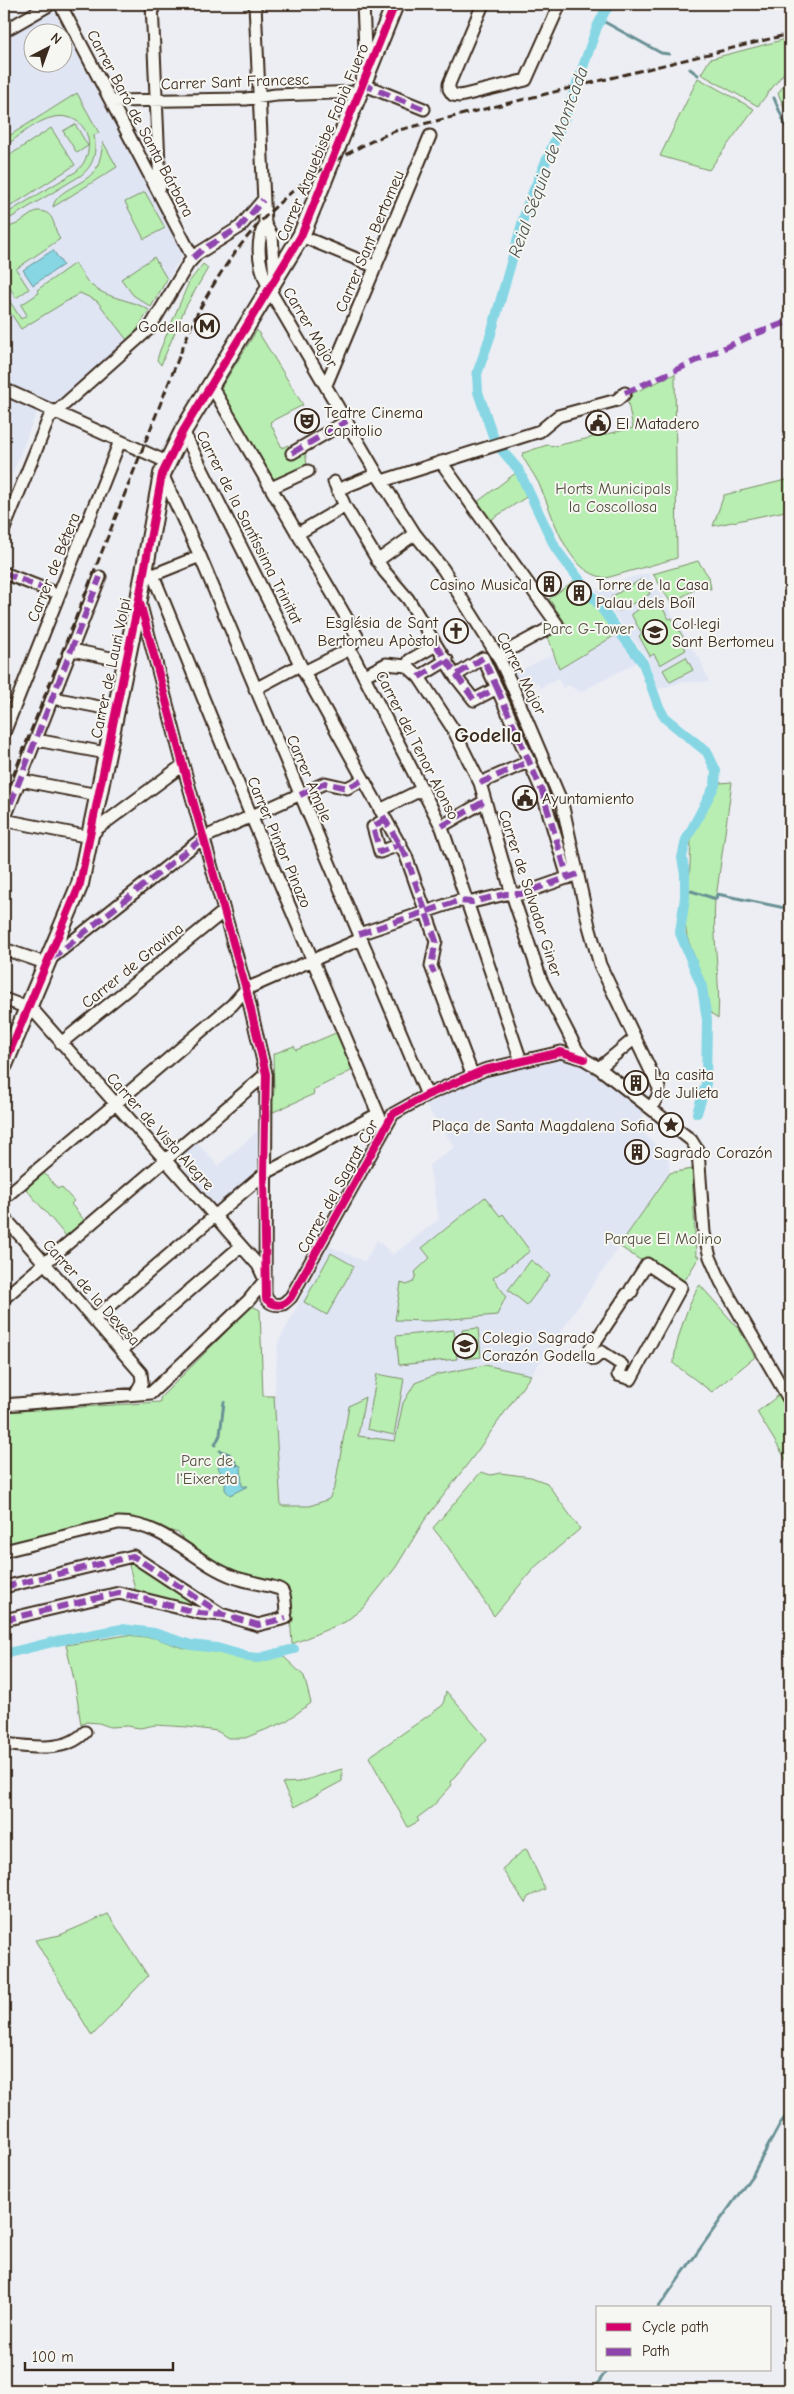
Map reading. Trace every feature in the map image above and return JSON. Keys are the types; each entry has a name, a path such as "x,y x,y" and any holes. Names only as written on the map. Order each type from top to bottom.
{"street":[{"path":"4,31 51,4"},
{"name":"Carrer Baró de Santa Bárbara","path":"60,4 193,258"},
{"path":"152,4 160,192"},
{"path":"255,4 263,200 265,224 272,236 272,284"},
{"path":"363,4 362,84 424,110"},
{"name":"Carrer Arquebisbe Fabià Fuero","path":"272,284 301,236 395,4"},
{"path":"483,4 450,84 450,93 460,96 526,80 534,66 560,4"},
{"name":"Carrer Sant Francesc","path":"112,101 246,99 362,84"},
{"name":"Carrer Sant Bertomeu","path":"326,385 430,136"},
{"path":"4,529 49,418 149,330 193,258 202,250 240,227 263,200"},
{"path":"301,236 376,267"},
{"name":"Carrer de Lauri Volpi","path":"4,1065 45,963 80,884 125,661 139,600 149,572 165,468 183,431 272,284"},
{"name":"Carrer Major","path":"272,284 326,385 380,478 415,534 443,569 498,656 524,711 562,804 573,876 600,965 659,1088 657,1099 651,1108"},
{"path":"211,385 358,636 350,649 255,689"},
{"path":"4,389 120,440 165,468"},
{"path":"497,688 474,700 455,676 447,660 408,599 378,561 344,506 336,486 380,478 441,462 540,431 558,416 617,400 626,393"},
{"path":"292,453 347,420"},
{"name":"Carrer de la Santíssima Trinitat","path":"183,431 302,668 382,815 401,844 436,941 431,966 472,1074"},
{"name":"Carrer de Bétera","path":"4,733 120,440"},
{"path":"441,462 557,624 498,656"},
{"name":"Carrer Ample","path":"165,468 255,689 427,1095"},
{"path":"271,488 308,471"},
{"path":"297,534 344,506"},
{"path":"378,561 415,534"},
{"path":"149,572 200,556"},
{"name":"Carrer Pintor Pinazo","path":"149,572 383,1125 382,1130"},
{"path":"4,573 50,591"},
{"path":"100,577 4,820 90,837 98,828 183,765"},
{"path":"4,1405 136,1393 146,1394 156,1389 248,1300 265,1280 264,1174 266,1074 246,990 223,912 139,600"},
{"path":"365,675 386,664 407,666 410,660 436,645"},
{"name":"Carrer del Tenor Alonso","path":"350,649 442,826 521,1061"},
{"path":"72,650 125,661"},
{"path":"4,1198 232,1005 246,990 360,936 426,911 458,900 472,902 521,894 573,876 530,761 483,658 455,676"},
{"path":"419,677 447,660"},
{"name":"Carrer de Salvador Giner","path":"407,666 419,677 453,729 480,783 512,894 541,980 571,1039 584,1059 599,1068 651,1108"},
{"path":"53,698 115,710"},
{"path":"36,740 106,753"},
{"path":"480,783 530,761"},
{"path":"20,780 98,795"},
{"path":"4,949 45,963 203,838 252,818 325,783 347,788 363,780"},
{"path":"401,844 380,852 373,827 382,815 423,789"},
{"path":"442,826 485,801"},
{"name":"Carrer de Gravina","path":"61,1043 223,912"},
{"path":"4,999 27,1007"},
{"name":"Carrer de Vista Alegre","path":"27,1007 33,1010 216,1217 260,1268 265,1280"},
{"path":"599,1068 635,1038"},
{"name":"Carrer del Sagrat Cor","path":"265,1280 265,1296 273,1305 283,1304 291,1297 382,1130 393,1114 427,1095 472,1074 561,1052 584,1059"},
{"path":"4,1298 266,1074"},
{"path":"651,1108 691,1140 698,1151 704,1233 710,1257 721,1282 790,1401"},
{"path":"95,1318 216,1217 264,1174 378,1114"},
{"name":"Carrer de la Devesa","path":"4,1217 95,1318 143,1377 136,1393"},
{"path":"121,1350 241,1246"},
{"path":"647,1264 681,1288 631,1379 618,1375 622,1365 602,1352 594,1359 587,1354 588,1352 627,1294 630,1294 631,1289 647,1264"},
{"path":"4,1551 118,1523 129,1524 164,1534 233,1577 256,1585 277,1587 284,1593 286,1615 258,1625 224,1615 200,1613 119,1593 4,1620"},
{"path":"4,1587 133,1556 224,1615"},
{"path":"4,1744 38,1747 57,1746 71,1742 85,1732"}],"shaded area":[{"path":"52,7 60,22 29,22"},
{"path":"22,26 22,72 72,72 72,45 183,254 135,333 53,404 4,381 4,38"},
{"path":"4,396 37,411 4,495"},
{"name":"Col·legi Sant Bertomeu","path":"648,573 697,657 699,656 709,682 681,682 657,690 647,657 596,591 607,584"},
{"name":"Col·legi Sant Bertomeu","path":"618,634 637,662 581,692 568,685 563,688 558,679 540,688 538,683 519,692 511,675 552,655 558,669"},
{"name":"Colegio Sagrado Corazón Godella","path":"563,1058 583,1066 641,1108 646,1136 668,1157 670,1173 505,1413 424,1521 396,1567 364,1607 345,1622 292,1644 274,1402 278,1343 329,1246 365,1262 377,1240 393,1255 439,1219 429,1165 455,1147 426,1106 453,1090 481,1077 552,1059"},
{"path":"258,1131 259,1171 216,1208 186,1174 188,1171 175,1157 195,1140 218,1166"}],"green space":[{"path":"790,38 790,65 758,106 701,74 710,59"},
{"path":"790,77 790,121 778,93"},
{"path":"698,78 754,109 709,170 660,156"},
{"path":"77,93 99,133 94,135 95,153 89,168 80,176 4,222 4,215 77,171 84,162 89,143 82,126 75,120 65,117 54,117 41,122 4,147 4,139"},
{"path":"75,124 88,146 77,153 63,131"},
{"path":"51,128 75,165 11,206 4,195 4,159"},
{"path":"103,142 117,167 53,207 55,201 65,191 85,179 96,169 101,156"},
{"path":"145,192 165,228 144,239 125,202"},
{"path":"36,211 43,211 51,217 60,239 16,269 29,289 16,298 10,288 4,292 4,229 17,224"},
{"path":"154,257 167,279 151,307 133,295 121,279"},
{"path":"75,263 97,290 135,303 149,310 135,333 127,340 97,301 80,293 21,329 4,303 4,292 21,319 27,315 21,305 39,293 37,290"},
{"path":"203,264 208,268 185,308 161,365 157,360 160,350 189,282"},
{"path":"257,330 303,405 270,422 282,448 288,445 294,457 305,451 307,466 271,481 219,391"},
{"name":"Horts Municipals la Coscollosa","path":"675,374 677,558 606,578 592,573 580,565 562,540 538,482 522,456 523,453 547,445 555,446 633,428 628,403 631,394"},
{"path":"517,472 528,496 489,521 476,503"},
{"path":"790,479 790,510 713,526 724,495"},
{"path":"698,561 709,577 711,589 701,586 671,603 653,574"},
{"path":"642,579 650,594 619,611 611,597"},
{"name":"Parc G-Tower","path":"575,580 619,633 559,669 548,637 568,627 549,599"},
{"path":"657,599 669,619 672,618 683,637 680,639 686,650 660,665 654,654 650,656 639,636 642,634 631,614"},
{"path":"686,657 693,670 670,682 663,670"},
{"path":"732,782 716,898 689,890 691,839 720,783"},
{"path":"690,891 715,899 718,1019 709,1011 705,985 687,937 685,923"},
{"path":"338,1032 353,1070 313,1090 314,1094 271,1113 274,1091 273,1054 294,1046 296,1050"},
{"name":"Parque El Molino","path":"692,1169 696,1255 699,1257 681,1287 619,1246 670,1173"},
{"path":"44,1173 58,1189 61,1187 74,1201 71,1204 84,1220 66,1236 26,1189"},
{"path":"485,1197 500,1216 503,1214 530,1251 493,1278 506,1296 497,1315 429,1321 395,1320 401,1283 407,1285 413,1282 416,1275 415,1272 430,1258 422,1248"},
{"path":"331,1253 354,1266 327,1315 304,1302"},
{"path":"531,1260 550,1275 527,1305 508,1290"},
{"path":"700,1285 739,1329 755,1357 712,1392 674,1364 676,1347 683,1323"},
{"name":"Parc de l'Eixereta","path":"252,1306 260,1310 263,1396 274,1396 281,1506 310,1506 329,1499 335,1486 349,1406 365,1397 358,1436 395,1441 403,1403 415,1383 435,1375 485,1365 531,1375 476,1453 424,1521 396,1567 364,1607 345,1622 292,1644 288,1586 256,1581 229,1572 187,1544 179,1533 127,1519 4,1547 4,1412 160,1402 160,1398"},
{"path":"478,1328 481,1357 465,1359 462,1330"},
{"path":"454,1330 457,1359 399,1365 396,1336"},
{"path":"377,1374 404,1379 394,1435 367,1429"},
{"path":"779,1395 790,1415 790,1466 757,1412"},
{"path":"481,1472 491,1475 500,1473 531,1477 547,1483 580,1529 535,1567 494,1616 448,1547 433,1528"},
{"path":"133,1560 197,1602 194,1607 136,1593 128,1561"},
{"path":"127,1635 155,1638 183,1648 216,1652 255,1662 282,1655 304,1676 311,1703 285,1722 245,1738 228,1738 217,1731 188,1727 155,1725 140,1728 127,1726 110,1727 99,1723 86,1722 81,1725 75,1684 66,1645"},
{"path":"446,1691 487,1739 450,1782 452,1785 433,1806 417,1818 419,1821 408,1827 369,1757 443,1705"},
{"path":"342,1769 342,1781 294,1807 282,1783 299,1782"},
{"path":"525,1849 545,1889 528,1897 525,1903 502,1869"},
{"path":"108,1914 148,1976 92,2036 35,1940 60,1935"}],"water":[{"path":"53,250 63,265 33,285 23,270"},
{"path":"223,1459 241,1466 242,1486 248,1486 230,1495 225,1490 225,1482 218,1467"}],"waterway":[{"name":"Reial Séquia de Montcada","path":"494,439 478,392 477,374 491,334 527,206 569,107 597,27 611,4"},
{"path":"601,20 661,53 669,54"},
{"path":"690,69 698,75"},
{"path":"774,98 790,136"},
{"name":"Reial Séquia de Montcada","path":"499,447 518,469 556,549 643,663 658,705 665,718 707,752 716,771 715,785 686,840 682,858 685,874 685,897 680,933 702,987 707,1020 706,1084 697,1113"},
{"path":"685,889 716,899 717,894 790,909"},
{"path":"215,1445 220,1435 224,1402"},
{"path":"220,1451 229,1454 237,1465"},
{"name":"Reial Séquia de Montcada","path":"4,1654 57,1641 122,1629 154,1633 191,1645 217,1648 248,1657 259,1658 294,1649"},
{"path":"659,2306 753,2174 780,2124 790,2111"},
{"path":"593,2390 606,2372"}],"railway":[{"path":"4,799 192,324 230,260 251,232 275,207 329,165 395,131 790,34"}],"marked path":[{"path":"362,84 424,109"},
{"path":"193,258 202,250 240,227 263,200"},
{"path":"625,393 755,334 790,321"},
{"path":"292,453 347,421"},
{"path":"4,573 50,591"},
{"path":"4,820 100,577"},
{"path":"436,645 474,700 497,688 483,658 455,676"},
{"path":"419,677 447,660"},
{"path":"497,688 542,791 568,878"},
{"path":"480,783 530,761"},
{"path":"300,795 325,783 347,788 363,780"},
{"path":"442,826 485,801"},
{"path":"383,816 406,856 436,941 431,966 434,973"},
{"path":"385,819 373,827 380,852 401,844"},
{"path":"51,959 203,838"},
{"path":"359,934 458,901 472,902 506,894 521,894 578,874"},
{"path":"4,1587 133,1556 223,1615"},
{"path":"4,1620 119,1593 200,1613 224,1615 258,1625 286,1618"}],"cycle path":[{"path":"4,1065 80,884 139,599 162,474 183,431 301,236 395,4"},
{"path":"139,599 246,989 266,1074 264,1174 266,1299 273,1304 279,1305 291,1297 393,1114 427,1095 484,1070 561,1052 584,1059"}],"place":[{"name":"Godella","path":"207,326"},
{"name":"Teatre Cinema Capitolio","path":"307,421"},
{"name":"El Matadero","path":"598,423"},
{"name":"Casino Musical","path":"549,584"},
{"name":"Torre de la Casa Palau dels Boïl","path":"579,593"},
{"name":"Església de Sant Bertomeu Apòstol","path":"456,631"},
{"name":"Col·legi Sant Bertomeu","path":"655,632"},
{"name":"Ayuntamiento","path":"525,798"},
{"name":"La casita de Julieta","path":"636,1083"},
{"name":"Plaça de Santa Magdalena Sofia","path":"671,1125"},
{"name":"Sagrado Corazón","path":"637,1152"},
{"name":"Colegio Sagrado Corazón Godella","path":"465,1346"}],"district":[{"name":"Godella","path":"488,735"}]}
